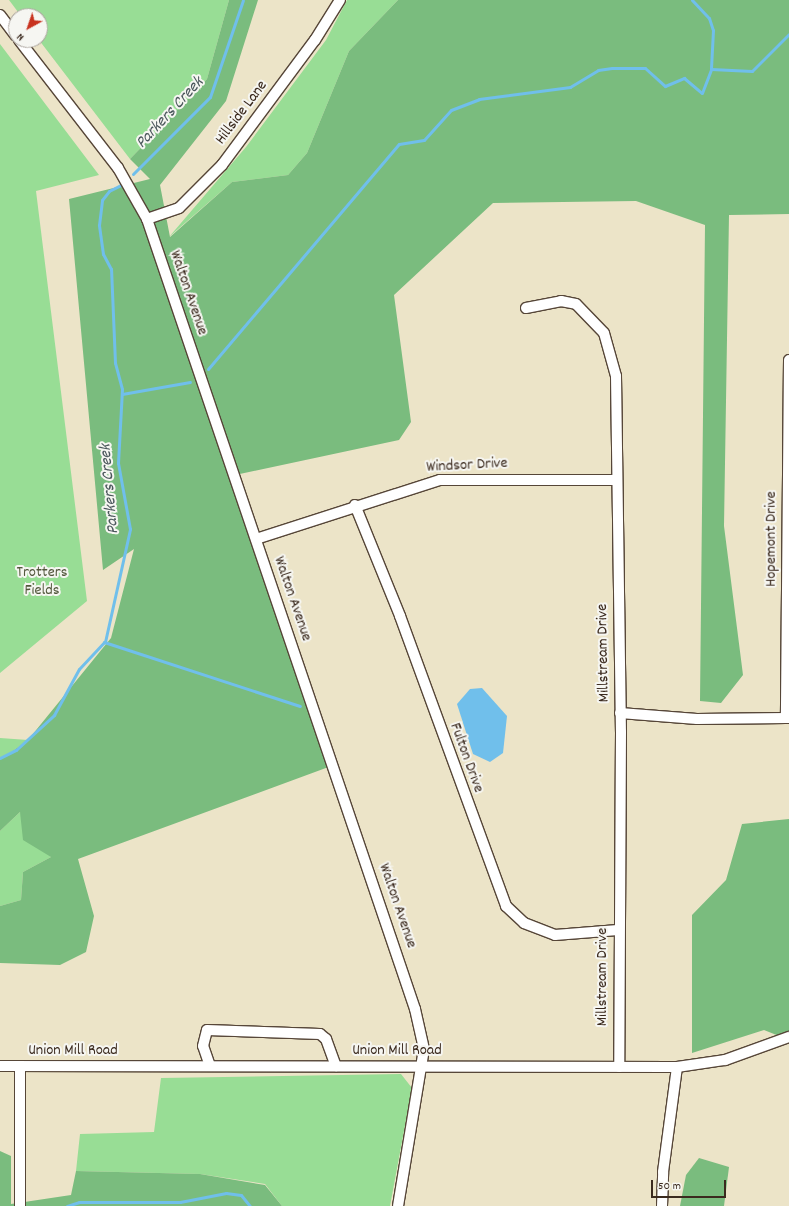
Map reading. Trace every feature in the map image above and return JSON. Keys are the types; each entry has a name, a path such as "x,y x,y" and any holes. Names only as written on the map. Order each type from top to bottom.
{"street":[{"name":"Hillside Lane","path":"147,219 179,208 222,165 315,40 340,0"},
{"path":"0,16 8,26"},
{"name":"Walton Avenue","path":"25,48 118,168 147,219 416,1009 423,1036 421,1066 398,1206"},
{"name":"Millstream Drive","path":"526,308 561,301 576,304 604,333 616,376 620,713 618,1067"},
{"name":"Hopemont Drive","path":"620,713 697,719 788,718 789,360"},
{"name":"Windsor Drive","path":"256,539 355,505 440,480 617,480"},
{"name":"Fulton Drive","path":"355,505 400,616 506,906 524,923 555,935 618,930"},
{"path":"210,1066 203,1046 207,1030 320,1034 326,1038 336,1066"},
{"name":"Union Mill Road","path":"0,1066 677,1067 726,1060 789,1037"},
{"path":"20,1066 20,1206"},
{"path":"662,1206 663,1172 677,1067"}],"green space":[{"path":"9,0 229,0 207,79 130,159 45,48 48,48 48,8 15,8"},
{"path":"229,0 258,0 226,101 160,185 170,237 232,182 288,175 307,153 349,51 398,0 789,0 789,214 729,215 724,526 743,675 721,703 700,701 705,225 636,201 493,203 394,295 411,422 399,440 235,475 334,765 78,859 94,916 86,952 60,965 0,963 0,906 21,900 23,872 51,857 23,840 20,812 0,831 0,760 28,740 111,638 134,549 103,570 69,199 150,179 130,159 207,79"},
{"path":"347,0 398,0 349,51 307,153 288,175 232,182 169,237 246,147 326,40"},
{"name":"Trotters Fields","path":"0,44 99,175 36,191 87,601 0,673"},
{"path":"0,738 28,740 0,760"},
{"path":"20,812 51,857 23,872 21,900 0,906 0,831"},
{"path":"789,819 789,1040 764,1030 692,1053 692,915 726,880 742,824"},
{"path":"401,1074 412,1088 390,1206 282,1206 265,1184 200,1174 76,1171 80,1134 154,1132 161,1078"},
{"path":"0,1151 11,1156 11,1204 71,1195 76,1171 200,1174 265,1185 282,1206 0,1206"},
{"path":"699,1158 729,1167 724,1206 680,1206 686,1175"}],"water":[{"path":"482,688 507,716 503,753 490,762 473,754 457,704 470,689"}],"waterway":[{"name":"Parkers Creek","path":"133,174 210,97 243,0"},
{"path":"692,0 709,18 713,30 711,69"},
{"path":"208,369 399,144 424,140 451,110 479,99 570,87 598,70 612,68 645,68 665,86 684,78 702,93 711,69 752,71 789,34"},
{"name":"Parkers Creek","path":"105,642 130,529 118,463 122,389 115,363 111,269 103,254 99,225 102,200 109,191 121,185"},
{"path":"122,394 190,382"},
{"path":"0,758 16,750 54,715 79,669 104,642 300,706"},
{"path":"67,1206 79,1202 180,1202 226,1193 241,1195 250,1206"}]}
